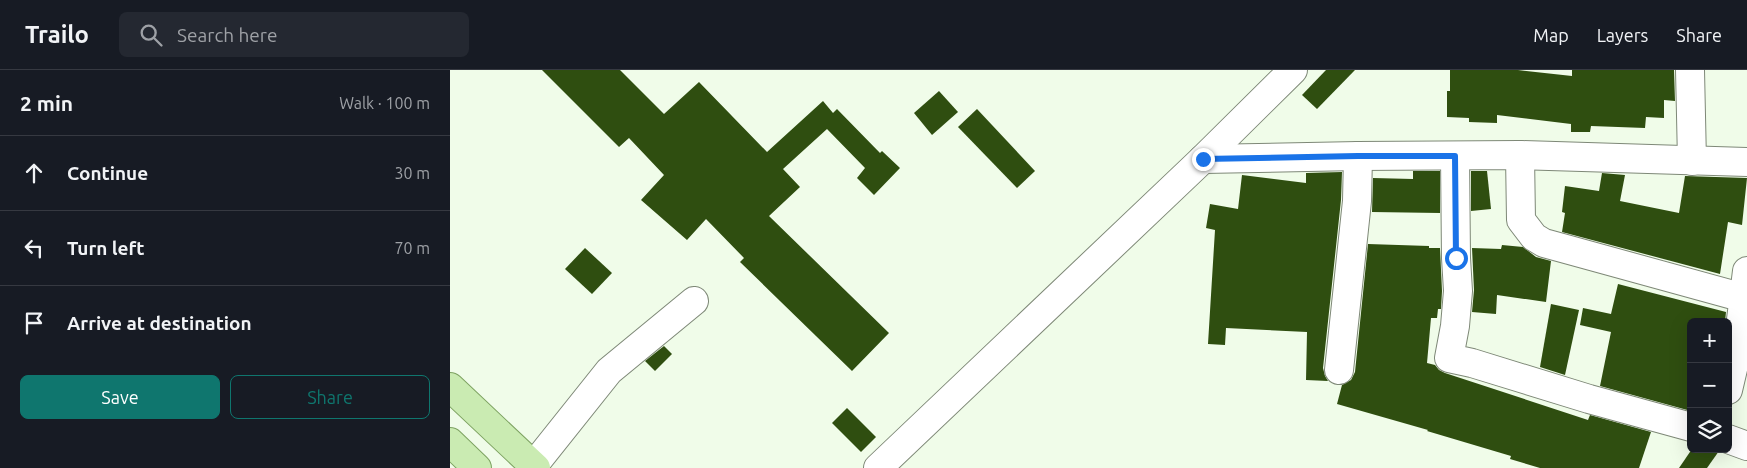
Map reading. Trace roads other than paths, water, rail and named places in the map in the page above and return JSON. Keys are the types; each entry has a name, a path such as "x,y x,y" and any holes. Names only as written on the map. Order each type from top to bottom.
{"main road":[{"path":"450,388 535,467"},
{"path":"450,442 477,468"}],"street":[{"path":"878,468 1203,159 1293,70"},
{"path":"1690,70 1692,161"},
{"path":"1203,159 1358,156 1520,156 1747,162"},
{"path":"1339,370 1357,201 1358,156"},
{"path":"1455,156 1458,291 1455,326 1449,358 1472,362 1589,399 1687,426"},
{"path":"1520,156 1521,220 1534,237 1544,244 1744,298"},
{"path":"1732,373 1737,352 1747,270"},
{"path":"535,467 609,372 694,301"},
{"path":"1732,440 1747,446"}]}
